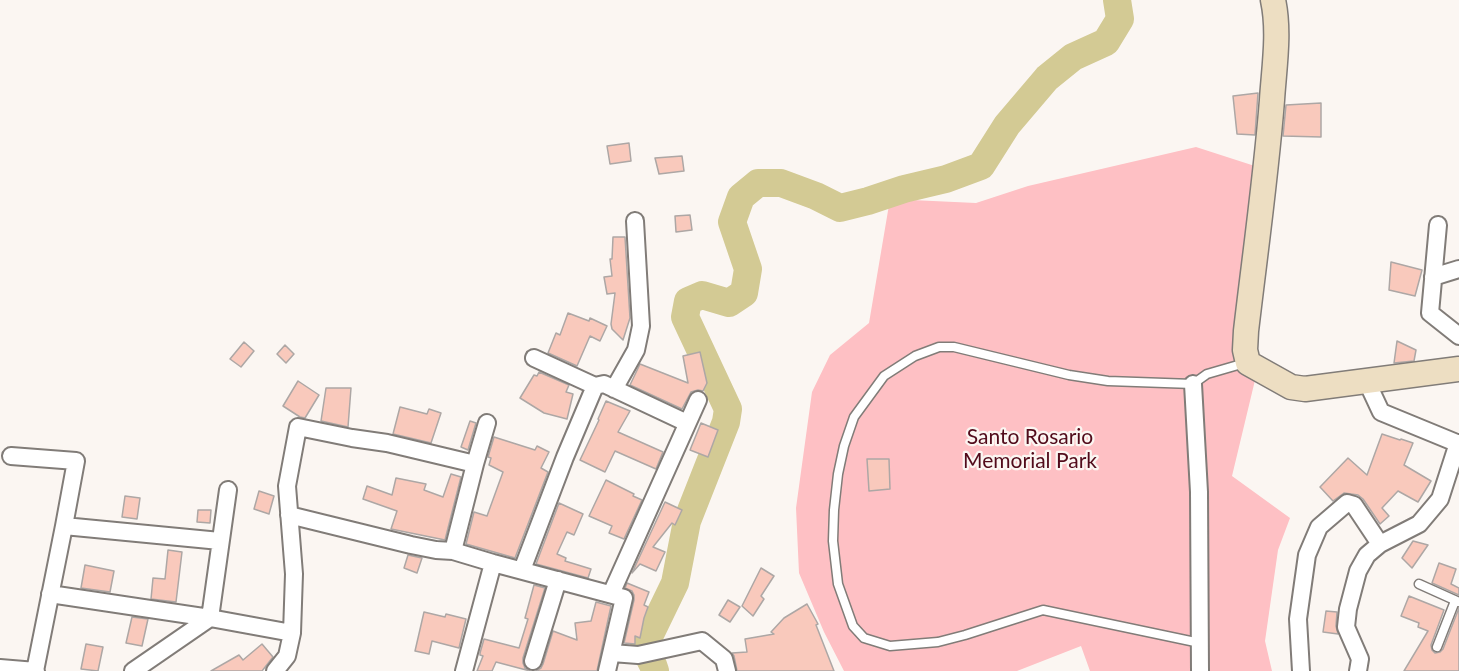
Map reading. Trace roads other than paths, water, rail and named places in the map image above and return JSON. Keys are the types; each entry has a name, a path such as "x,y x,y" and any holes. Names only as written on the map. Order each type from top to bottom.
{"street":[{"path":"1273,0 1276,44 1267,165 1245,331 1248,363 1291,387 1305,389 1459,369"},
{"path":"614,389 636,350 641,326 635,221"},
{"path":"1438,225 1430,313 1459,336"},
{"path":"1433,276 1459,269"},
{"path":"534,358 595,386 604,384 687,423"},
{"path":"1358,671 1360,659 1346,627 1348,609 1358,571 1367,555 1380,544 1419,524 1440,499 1459,444 1382,412 1367,381"},
{"path":"1193,384 1198,492 1200,671"},
{"path":"522,570 595,386"},
{"path":"612,594 698,400"},
{"path":"453,551 487,423"},
{"path":"275,671 287,656 292,633 294,574 287,486 298,427 387,443 475,464"},
{"path":"0,668 36,671 75,461 11,456"},
{"path":"133,671 210,618 228,490"},
{"path":"1301,671 1298,619 1307,555 1319,526 1347,503 1354,505 1380,544"},
{"path":"289,515 411,545 453,551 624,598 607,671"},
{"path":"64,526 220,541"},
{"path":"464,671 493,563"},
{"path":"533,662 558,580"},
{"path":"50,594 292,633"},
{"path":"612,653 638,655 702,641 724,659 726,671"}],"lane":[{"path":"1200,643 1043,610 938,642 890,646 864,638 853,626 838,584 833,541 838,474 854,417 884,375 915,356 939,347 954,347 1108,381 1193,384 1208,374 1248,363"},
{"path":"1419,584 1457,601 1437,647"}],"waterway":[{"path":"655,671 644,647 675,583 687,521 726,422 728,409 685,317 688,301 702,295 729,303 744,293 748,269 732,222 741,197 758,183 781,183 840,208 946,179 981,166 1007,125 1047,78 1073,57 1106,42 1120,19 1117,0"}],"park label":[{"name":"Santo Rosario Memorial Park","path":"1030,449"}]}
